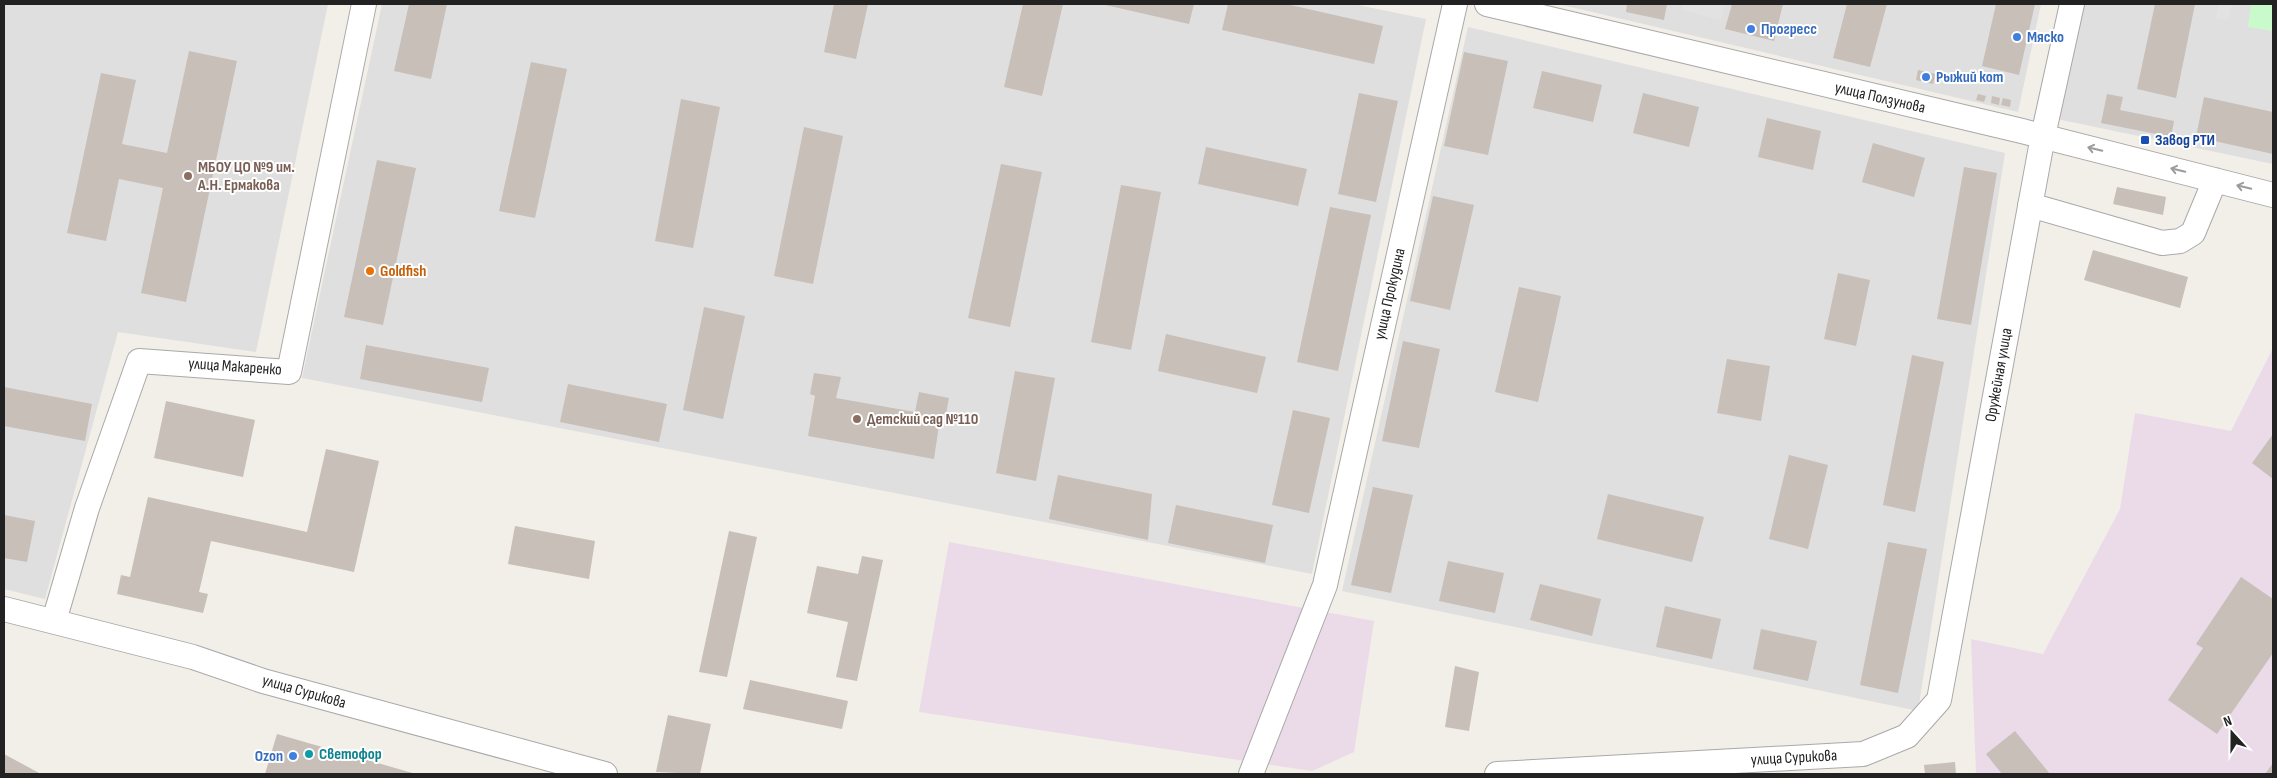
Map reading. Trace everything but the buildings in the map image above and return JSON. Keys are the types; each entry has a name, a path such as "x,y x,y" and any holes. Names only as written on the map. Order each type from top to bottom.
{"street":[{"name":"улица Макаренко","path":"54,621 87,508 139,361 289,372 364,4"},
{"name":"улица Прокудина","path":"1251,774 1325,585 1455,4"},
{"name":"улица Ползунова","path":"1486,4 2043,136 2273,194"},
{"name":"Оружейная улица","path":"1907,736 1939,700 2043,136 2072,4"},
{"path":"2030,205 2162,243 2180,241 2193,233 2215,180"},
{"name":"улица Сурикова","path":"4,609 193,657 263,681 604,774"},
{"name":"улица Сурикова","path":"1498,774 1863,754 1907,736"}],"shaded area":[{"path":"4,4 328,4 256,352 118,332 45,599 4,589"},
{"path":"382,4 1353,4 1426,19 1312,574 302,378"},
{"path":"1558,4 2041,4 2018,112"},
{"path":"1683,4 1725,4 1721,20 1682,10"},
{"path":"2083,4 2273,4 2273,164 2057,119"},
{"path":"2219,4 2232,4 2228,20 2216,18"},
{"path":"1468,27 2005,153 1918,711 1342,591"},
{"path":"2273,348 2273,774 1976,774 1971,639 2043,654 2120,509 2135,413 2231,431"},
{"path":"949,542 1374,621 1354,752 1312,771 919,712"}],"green space":[{"path":"2251,4 2273,4 2273,31 2248,27"}],"place":[{"name":"Прогресс","path":"1751,29"},
{"name":"Мяско","path":"2017,37"},
{"name":"Рыжий кот","path":"1926,77"},
{"name":"Завод РТИ","path":"2145,140"},
{"name":"МБОУ ЦО №9 им. А.Н. Ермакова","path":"188,176"},
{"name":"Goldfish","path":"370,271"},
{"name":"Детский сад №110","path":"857,419"},
{"name":"Светофор","path":"309,754"},
{"name":"Ozon","path":"293,756"}]}
